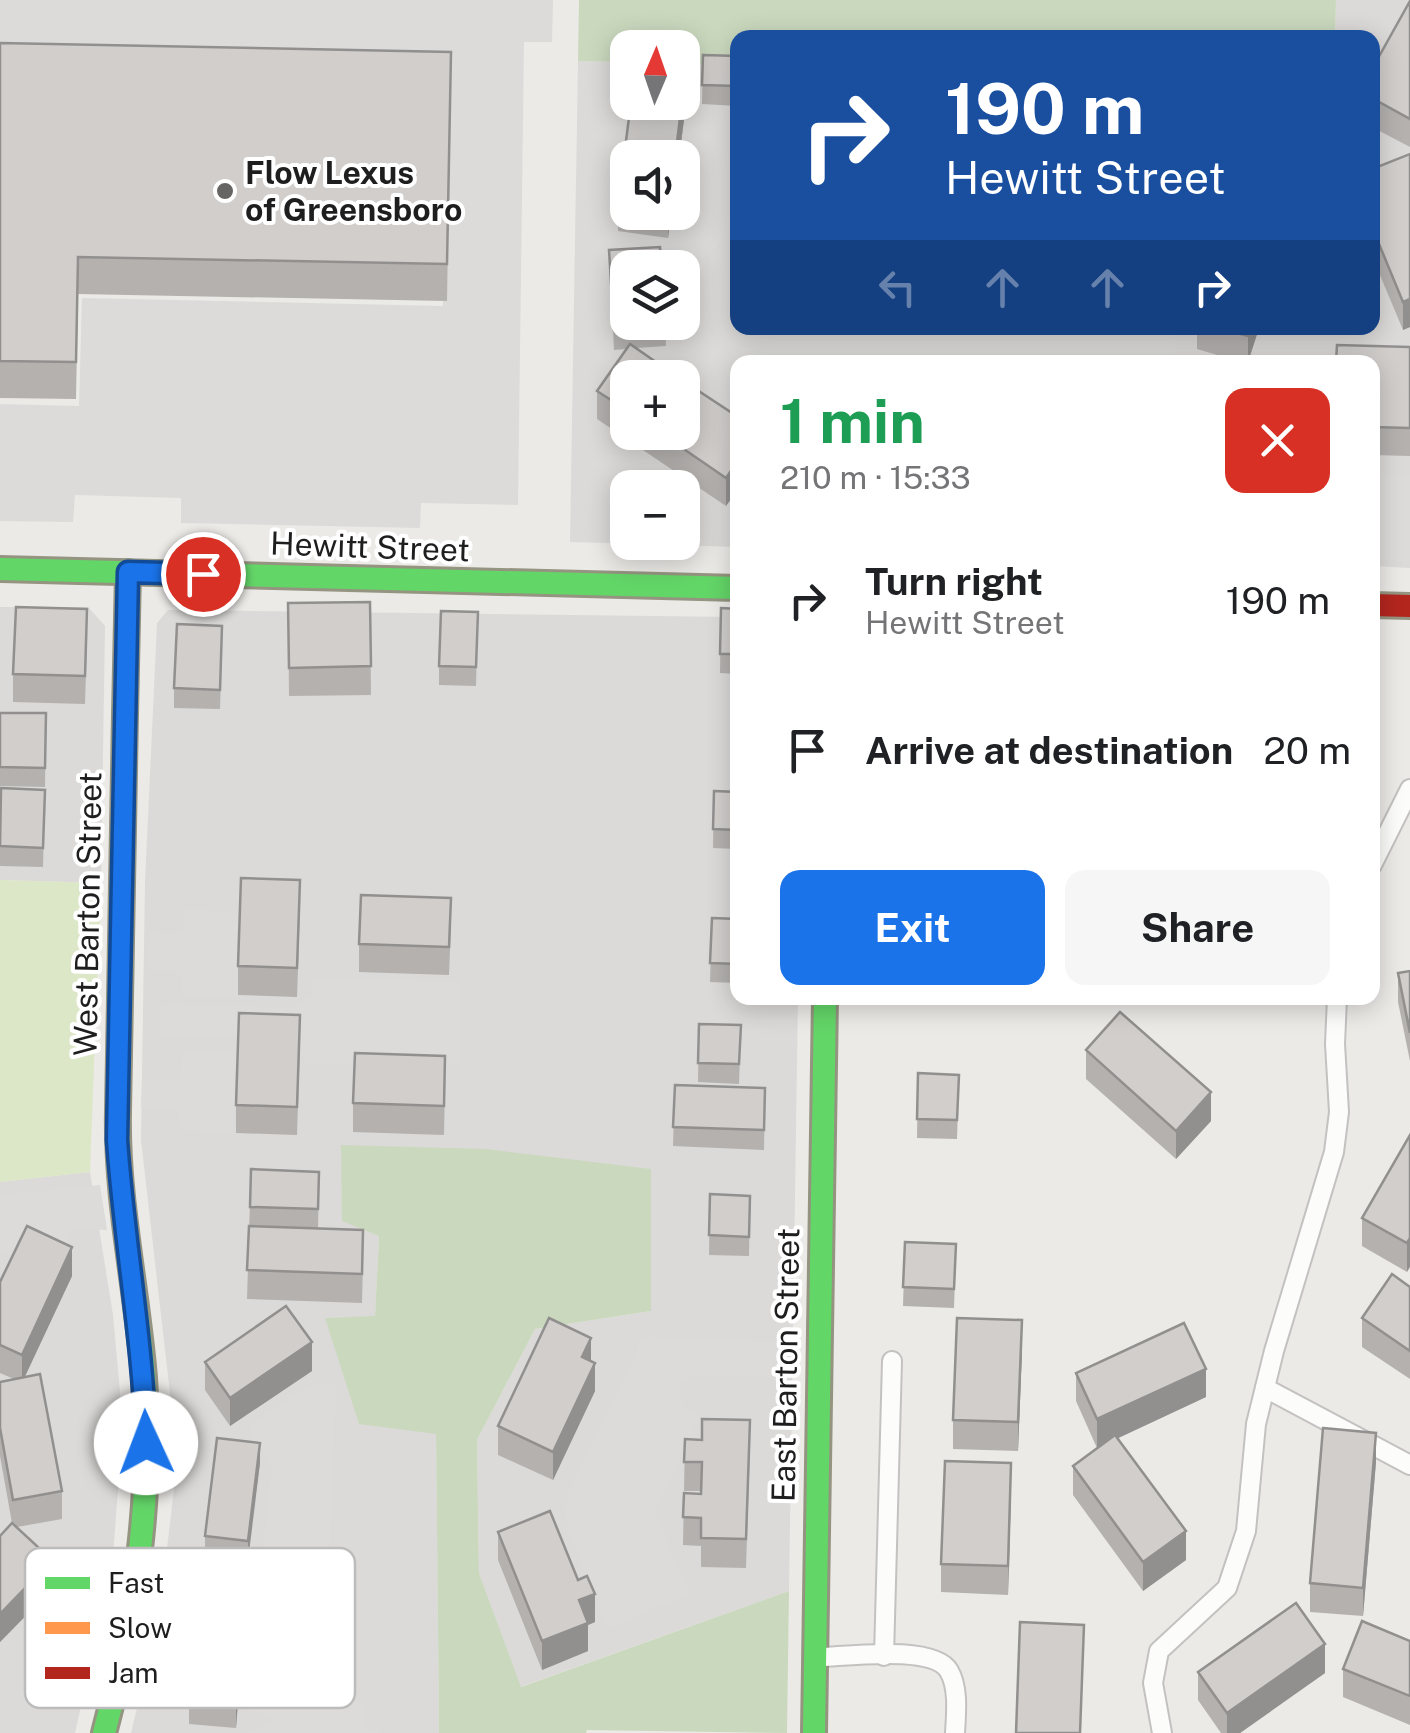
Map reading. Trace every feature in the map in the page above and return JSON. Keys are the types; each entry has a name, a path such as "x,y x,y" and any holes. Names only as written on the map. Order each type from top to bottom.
{"street":[{"name":"Hewitt Street","path":"0,570 730,588"},
{"name":"West Barton Street","path":"128,572 117,1140 145,1380 147,1474 140,1548"},
{"path":"1380,605 1410,606"},
{"name":"East Barton Street","path":"814,1733 824,1005"},
{"name":"West Barton Street","path":"104,1733 111,1708"}],"lane":[{"path":"1380,849 1410,789"},
{"path":"1162,1733 1153,1683 1159,1651 1227,1588 1246,1531 1256,1424 1334,1152 1339,1112 1337,1005"},
{"path":"884,1656 892,1361"},
{"path":"1265,1388 1410,1465"},
{"path":"815,1657 923,1655 940,1660 953,1685 956,1733"}],"shaded area":[{"path":"0,0 553,0 552,42 524,42 518,505 421,503 420,528 181,523 181,498 75,495 73,522 0,521 0,404 79,406 82,298 443,306 446,80 0,68"},
{"path":"1336,0 1410,0 1410,568 1380,566 1380,355 730,355 730,547 700,546 700,470 610,470 610,543 570,542 578,61 610,62 610,120 700,120 700,64 730,65 730,335 1380,335 1380,30 1335,30"},
{"path":"730,217 730,335 1176,335 1174,355 736,355 724,346 712,325 705,298 712,246"},
{"path":"1380,474 1410,474 1410,561 1380,560"},
{"path":"0,607 88,607 105,626 101,883 0,880"},
{"path":"168,610 730,617 730,1005 798,1005 789,1591 520,1687 479,1573 477,1440 535,1329 651,1311 379,1236 375,1317 326,1318 436,1433 439,1733 131,1733 137,1708 355,1708 355,1548 167,1548 174,1489 172,1411 141,1140 145,882 157,623"},
{"path":"184,910 238,911 237,998 182,996 182,970 149,970 149,933 182,934"},
{"path":"314,980 459,982 459,1064 308,1064 289,1039 160,1037 161,1005 294,1007 312,995"},
{"path":"182,1051 236,1052 234,1132 179,1130 178,1109 141,1108 142,1079 181,1079"},
{"path":"90,1172 113,1315 123,1424 114,1548 25,1548 25,1708 81,1708 75,1733 0,1733 0,1182"},
{"path":"100,1185 107,1230 73,1228 68,1232 69,1247 0,1255 0,1195"},
{"path":"643,1337 786,1343 786,1378 694,1375 682,1383 678,1396 683,1406 700,1415 655,1513 689,1594 608,1628 567,1529 565,1511 568,1495"},
{"path":"314,1383 336,1384 330,1548 264,1548 272,1466 249,1436 251,1424"},
{"path":"355,1703 363,1704 363,1729 379,1733 248,1733 272,1721 269,1714 247,1711 355,1708"}],"green space":[{"path":"579,0 1336,0 1335,30 730,30 730,65 700,64 700,30 610,30 610,62 578,61"},
{"path":"0,880 101,883 90,1172 0,1182"},
{"path":"341,1145 486,1149 651,1169 651,1311 535,1329 477,1440 479,1573 521,1687 789,1591 787,1733 439,1733 436,1434 359,1424 325,1318 375,1316 379,1236 342,1221"}],"building":[{"path":"1410,1 1410,119 1380,102 1380,55"},
{"name":"Flow Lexus of Greensboro","path":"0,43 451,52 447,264 78,257 76,362 0,361"},
{"path":"703,55 730,56 730,86 702,85"},
{"path":"629,120 680,120 677,140 626,140"},
{"path":"1410,154 1410,299 1403,302 1380,246 1380,166"},
{"path":"660,247 660,250 610,250 610,266 609,250"},
{"path":"630,344 653,360 619,360"},
{"path":"1337,345 1410,347 1410,428 1380,427 1380,355 1336,355"},
{"path":"610,372 610,399 597,391"},
{"path":"700,392 730,412 730,472 726,478 685,450 700,450"},
{"path":"370,602 371,666 289,668 288,603"},
{"path":"16,607 87,609 85,676 13,674"},
{"path":"721,608 730,609 730,654 720,654"},
{"path":"441,611 478,612 476,667 439,666"},
{"path":"177,624 222,626 220,690 174,688"},
{"path":"0,713 46,713 45,768 0,767"},
{"path":"1,788 45,790 43,848 0,846"},
{"path":"714,791 730,792 730,830 713,829"},
{"path":"241,878 300,880 297,968 238,966"},
{"path":"361,895 451,898 449,947 359,944"},
{"path":"712,918 730,919 730,964 710,963"},
{"path":"1410,971 1410,1033 1398,973"},
{"path":"1120,1012 1211,1092 1176,1131 1086,1050"},
{"path":"239,1013 300,1015 297,1107 236,1105"},
{"path":"699,1024 741,1025 739,1064 698,1063"},
{"path":"355,1053 445,1056 444,1106 353,1103"},
{"path":"918,1073 959,1075 957,1120 917,1119"},
{"path":"675,1085 765,1088 764,1130 673,1127"},
{"path":"1410,1135 1410,1238 1407,1243 1362,1218"},
{"path":"251,1169 319,1172 318,1209 250,1207"},
{"path":"710,1194 750,1196 749,1237 709,1235"},
{"path":"27,1226 72,1247 22,1355 0,1345 0,1282"},
{"path":"249,1226 363,1230 362,1274 247,1270"},
{"path":"905,1242 956,1244 954,1289 903,1287"},
{"path":"1392,1274 1410,1287 1410,1351 1362,1318"},
{"path":"286,1306 312,1342 230,1398 205,1362"},
{"path":"549,1318 591,1338 582,1357 595,1363 553,1452 498,1426"},
{"path":"957,1318 1022,1320 1018,1422 953,1420"},
{"path":"1184,1323 1206,1369 1097,1419 1076,1373"},
{"path":"40,1374 62,1491 13,1500 0,1428 0,1382"},
{"path":"702,1419 750,1420 746,1539 701,1538 701,1518 683,1517 684,1493 701,1494 702,1462 684,1462 685,1439 702,1440"},
{"path":"1323,1428 1376,1433 1363,1588 1310,1583"},
{"path":"1115,1435 1186,1531 1143,1562 1073,1466"},
{"path":"217,1438 260,1443 248,1541 205,1536"},
{"path":"945,1461 1011,1463 1008,1566 941,1564"},
{"path":"550,1511 578,1580 587,1576 595,1594 579,1600 588,1623 542,1641 498,1532"},
{"path":"12,1523 39,1548 25,1548 25,1588 0,1614 0,1536"},
{"path":"1296,1603 1325,1644 1227,1713 1198,1672"},
{"path":"1362,1621 1410,1641 1410,1696 1343,1669"},
{"path":"1020,1622 1084,1625 1080,1733 1016,1733"}],"traffic: fast":[{"path":"0,569 730,588"},
{"path":"125,714 128,572"},
{"path":"814,1733 825,1005"},
{"path":"118,1111 120,1178 144,1378 146,1468 140,1548"},
{"path":"104,1733 110,1708"}],"traffic: slow":[{"path":"118,1111 125,714"}],"traffic: jam":[{"path":"1380,605 1410,606"}],"place":[{"name":"Flow Lexus of Greensboro","path":"225,191"}],"route":[{"path":"146,1443 145,1380 117,1140 128,572 203,574"}]}
